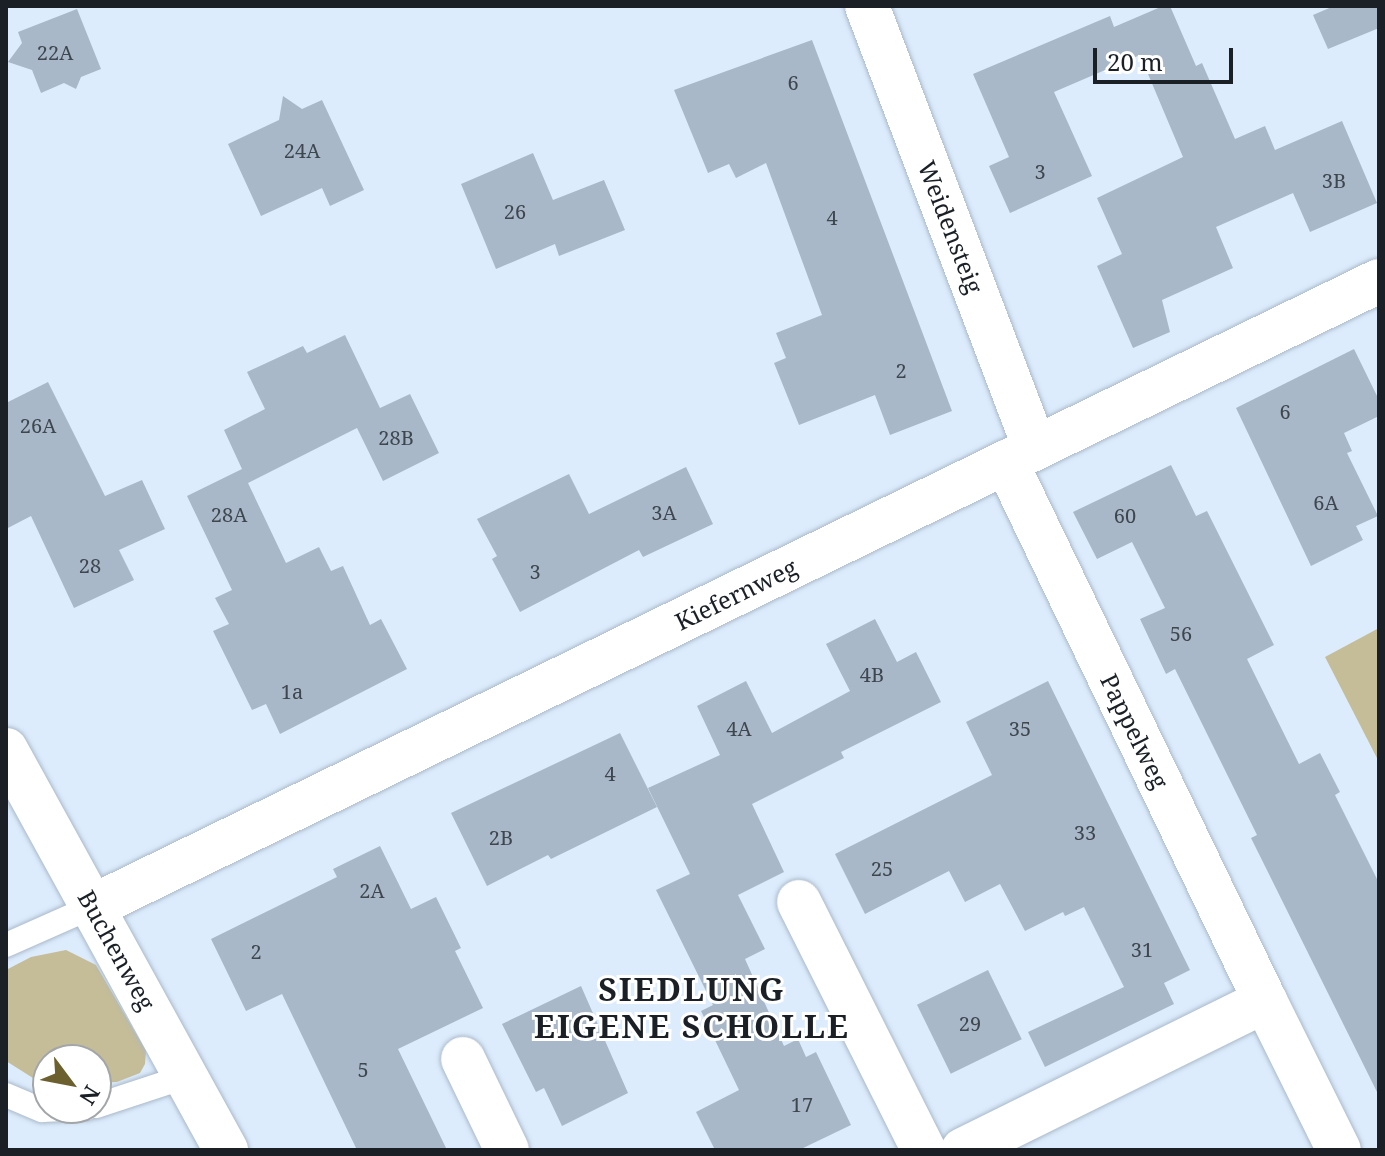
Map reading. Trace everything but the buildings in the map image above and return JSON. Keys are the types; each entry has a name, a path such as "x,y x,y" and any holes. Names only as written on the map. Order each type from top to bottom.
{"street":[{"name":"Weidensteig","path":"867,6 1021,455"},
{"name":"Kiefernweg","path":"94,906 1379,281"},
{"name":"Pappelweg","path":"1021,455 1265,1001 1339,1150"},
{"name":"Buchenweg","path":"6,750 226,1150"},
{"path":"799,902 924,1150"},
{"path":"963,1150 1265,1001"},
{"path":"463,1059 507,1150"}],"lane":[{"path":"6,945 94,906"},
{"path":"112,1101 187,1076"},
{"path":"6,1095 32,1106"}],"shaded area":[{"path":"1379,628 1379,762 1325,657"},
{"path":"66,950 96,965 146,1051 145,1064 140,1073 112,1082 112,1044 32,1044 32,1077 6,1061 6,970 31,957"}],"district":[{"name":"SIEDLUNG EIGENE SCHOLLE","path":"692,1008"}]}
